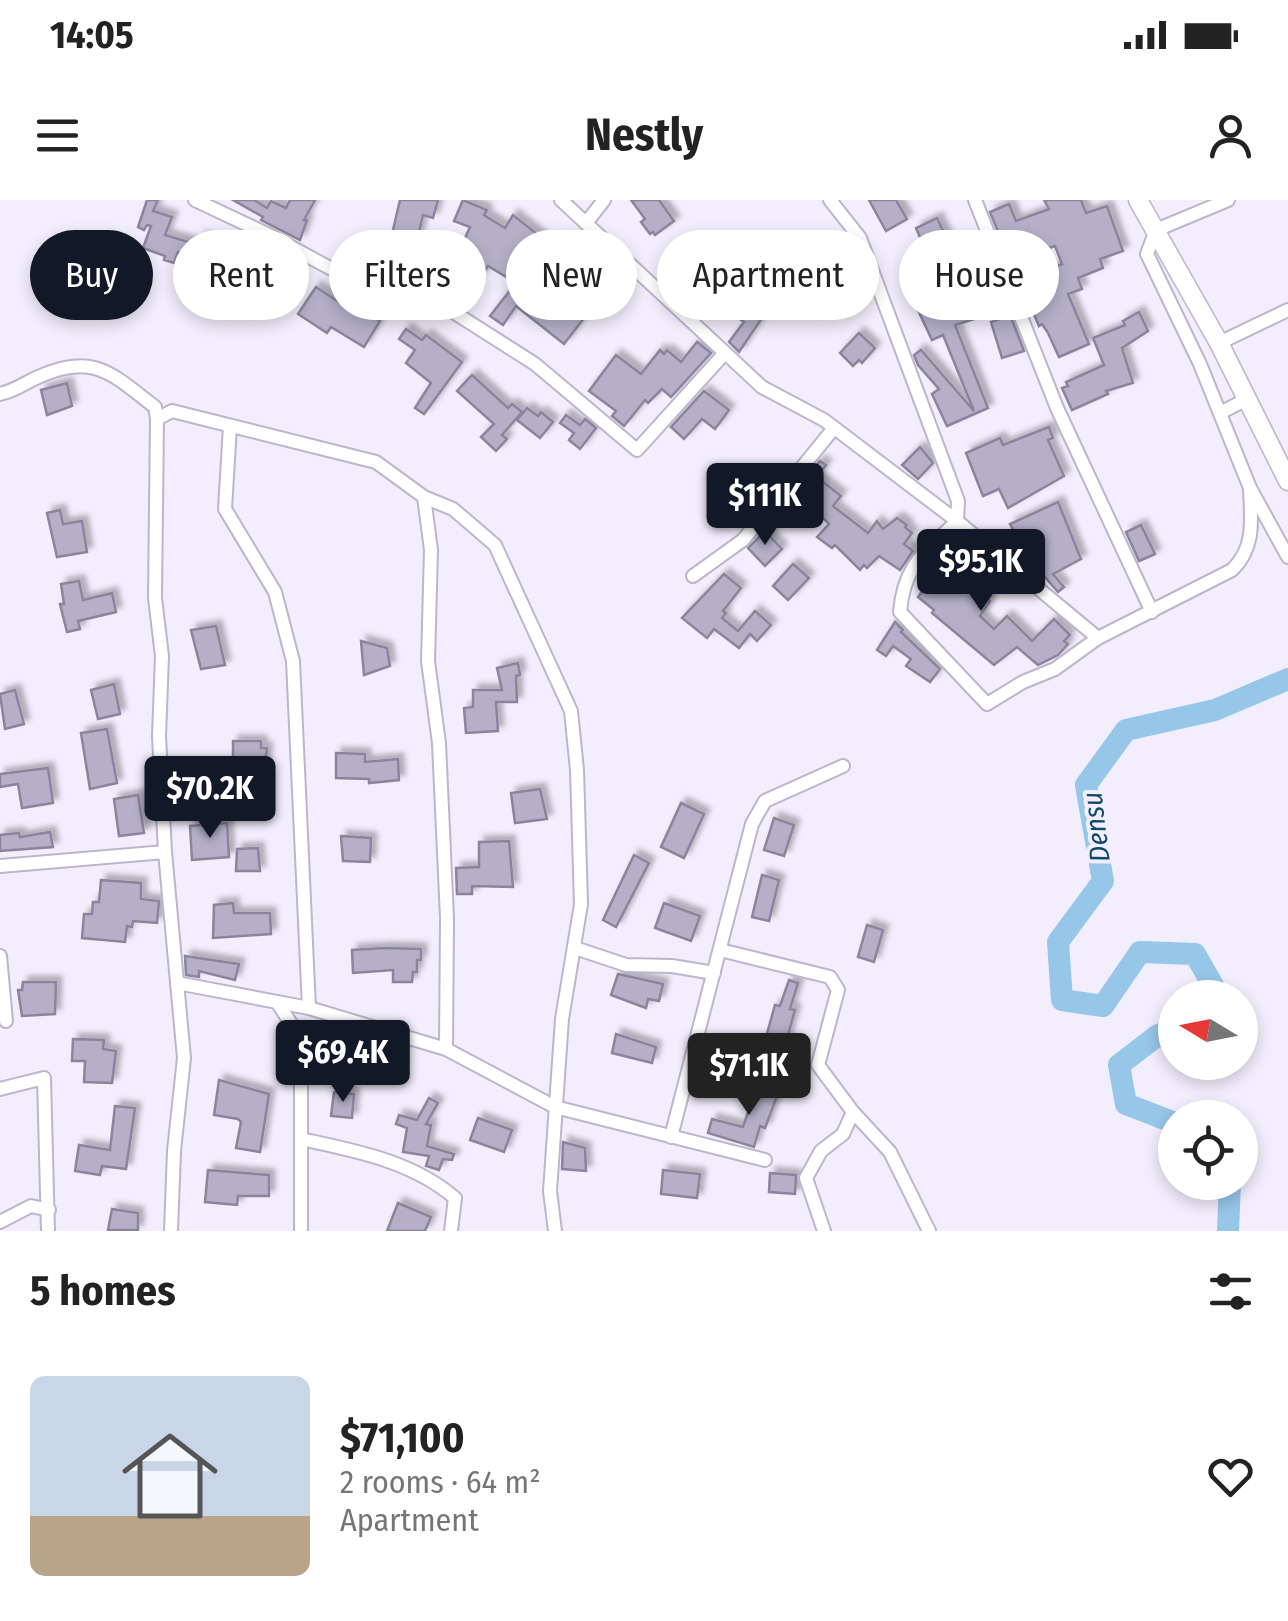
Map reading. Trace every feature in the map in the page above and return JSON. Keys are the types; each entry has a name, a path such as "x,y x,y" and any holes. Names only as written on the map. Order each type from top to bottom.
{"main road":[{"path":"1138,200 1220,343 1288,482"}],"street":[{"path":"194,200 214,204 360,286 446,308 535,364 637,450 724,354"},
{"path":"561,200 762,387 834,428 957,521 1098,638"},
{"path":"586,223 604,200"},
{"path":"830,200 860,238 958,501 957,521 915,562 902,586 900,612 987,704 1023,682 1055,669 1098,638 1232,570 1248,552 1250,488"},
{"path":"976,200 1057,408 1152,612"},
{"path":"1228,200 1156,230 1146,254 1200,364 1250,488 1288,557"},
{"path":"1220,343 1288,310"},
{"path":"0,394 39,376 78,366 99,367 154,408 155,598 162,656 159,736 164,852 184,1058 174,1151 171,1231"},
{"path":"1220,413 1247,399"},
{"path":"156,419 172,411 376,462 424,497 453,509 495,545 571,710 577,770 581,904 562,1019 550,1191 555,1231"},
{"path":"230,426 225,509 274,592 294,662 309,1008"},
{"path":"694,576 743,540 834,428"},
{"path":"424,497 431,550 428,661 439,743 447,918 446,1048"},
{"path":"671,1137 752,824 765,802 843,766"},
{"path":"0,866 164,852"},
{"path":"575,948 626,965 714,972"},
{"path":"720,950 830,977 838,990 818,1065 853,1112 890,1152 929,1231"},
{"path":"0,956 6,1021"},
{"path":"177,983 309,1008 446,1048 556,1107 765,1160"},
{"path":"277,1002 301,1039 302,1231"},
{"path":"0,1088 44,1078 48,1231"},
{"path":"824,1231 806,1178 821,1151 843,1134 853,1112"},
{"path":"301,1138 375,1156 433,1179 455,1198 451,1231"},
{"path":"0,1222 32,1206 49,1210"}],"building":[{"path":"147,200 158,200 153,211 172,217 165,235 173,237 173,263 153,252 151,226 144,230 138,227"},
{"path":"233,200 254,200 267,208 271,201 286,208 290,200 315,200 304,220 304,230 280,230 261,220 263,217"},
{"path":"400,200 438,200 433,218 423,215 420,230 393,230"},
{"path":"463,200 487,210 484,215 505,228 513,215 532,230 506,230 506,277 488,266 486,269 486,230 469,230 470,227 454,221"},
{"path":"631,200 659,200 674,221 655,235 641,222 645,219"},
{"path":"869,200 896,200 907,219 886,231"},
{"path":"1044,200 1081,200 1086,213 1107,206 1123,251 1100,259 1103,268 1078,278 1082,289 1068,294 1089,344 1059,357 1048,333 1036,320 1059,320 1059,230 997,230 990,212 1009,204 1016,221 1049,209"},
{"path":"937,218 943,230 917,230"},
{"path":"316,287 329,296 329,320 380,321 364,347 331,327 327,333 307,320 309,298"},
{"path":"506,296 503,325 490,316"},
{"path":"1139,312 1148,331 1122,348 1133,383 1106,391 1108,394 1072,410 1062,388 1068,386 1066,382 1104,365 1093,338 1125,325 1123,321"},
{"path":"534,320 582,320 564,344"},
{"path":"741,320 761,320 739,352 729,342 744,322"},
{"path":"923,320 971,320 955,325 988,408 947,426 932,394 939,389 914,355 921,350 974,411 943,335 932,340"},
{"path":"1012,320 1024,351 1002,358 991,322"},
{"path":"406,329 422,340 426,335 462,362 424,414 415,408 431,383 406,363 415,350 399,339"},
{"path":"859,333 875,348 862,363 859,360 853,366 840,353"},
{"path":"697,342 711,353 671,397 662,389 648,403 645,400 624,426 612,416 616,411 589,391 616,355 641,374 660,350 664,354 667,350 681,362"},
{"path":"472,375 508,408 512,404 522,412 502,435 507,439 496,451 481,437 494,424 457,391"},
{"path":"67,383 72,406 47,415 41,390"},
{"path":"704,391 729,410 715,429 702,419 684,439 671,427"},
{"path":"527,408 538,416 541,412 553,422 540,438 517,420"},
{"path":"566,415 580,425 585,419 596,428 580,449 569,440 574,433 560,423"},
{"path":"1049,427 1053,438 1048,440 1064,476 1008,508 999,489 983,496 966,453 1000,438 1003,445"},
{"path":"920,447 933,463 918,479 902,465"},
{"path":"820,461 826,465 817,477 841,496 833,506 868,533 877,521 883,529 897,518 907,525 912,533 904,544 913,551 900,570 879,556 860,570 835,545 832,548 817,537 829,524 819,514 806,526 799,520 808,507 794,493"},
{"path":"1058,502 1081,559 1053,574 1064,587 1058,592 1034,569 1010,524"},
{"path":"60,510 63,524 82,521 87,552 57,557 47,513"},
{"path":"1141,525 1155,554 1139,561 1126,532"},
{"path":"765,531 782,549 765,566 748,548"},
{"path":"952,540 960,545 952,556 978,580 972,586 990,601 980,616 994,629 1007,616 1032,641 1054,619 1070,635 1058,655 1038,665 1017,647 994,665 932,613 934,610 918,597 926,586 918,580"},
{"path":"793,564 809,578 788,600 773,586"},
{"path":"724,574 741,588 722,618 738,631 755,611 771,625 757,641 750,634 739,648 714,629 707,638 682,618"},
{"path":"79,581 83,600 112,593 116,612 78,621 80,629 67,632 60,604 64,604 61,584"},
{"path":"895,622 940,669 930,682 906,666 911,659 893,646 886,656 877,650"},
{"path":"216,626 225,665 201,669 191,630"},
{"path":"361,641 387,648 390,666 364,675"},
{"path":"518,663 517,702 496,702 498,731 466,733 464,708 473,707 473,690 502,690 497,668"},
{"path":"114,684 120,714 98,719 91,690"},
{"path":"15,690 24,724 5,729 0,694"},
{"path":"107,729 117,783 90,789 81,733"},
{"path":"233,741 261,741 261,748 267,748 265,764 233,766"},
{"path":"336,753 365,754 365,762 398,759 399,780 369,783 369,779 336,778"},
{"path":"48,768 53,803 22,808 18,784 0,787 0,774"},
{"path":"540,789 547,819 515,823 511,793"},
{"path":"138,795 144,833 119,836 114,799"},
{"path":"681,803 704,814 684,858 661,847"},
{"path":"774,818 794,825 784,856 764,850"},
{"path":"227,823 229,857 192,860 190,826"},
{"path":"50,832 53,847 0,851 0,835 19,833 20,837"},
{"path":"341,836 371,838 370,862 343,861"},
{"path":"509,841 513,887 472,886 472,894 457,894 456,868 479,867 479,842"},
{"path":"258,848 260,871 236,871 237,849"},
{"path":"634,855 649,863 616,927 603,920"},
{"path":"762,875 779,880 769,921 752,917"},
{"path":"101,880 141,883 141,899 159,901 157,923 133,921 132,927 127,926 125,942 82,938 84,914 92,914 93,902 99,902"},
{"path":"233,903 234,913 270,913 271,934 213,938 214,905"},
{"path":"664,903 700,916 691,941 655,928"},
{"path":"867,925 883,930 874,962 858,957"},
{"path":"421,949 412,982 393,982 393,970 353,973 352,950"},
{"path":"185,956 239,964 235,980 199,971 199,977 186,975"},
{"path":"618,974 663,984 659,1001 648,999 646,1008 611,995"},
{"path":"789,980 798,983 790,1009 795,1010 784,1049 777,1047 767,1077 756,1073 775,1005 780,1006"},
{"path":"23,982 56,982 55,1014 22,1016 18,990 22,990"},
{"path":"616,1034 656,1047 652,1063 612,1053"},
{"path":"73,1039 104,1040 103,1049 116,1051 112,1083 84,1082 85,1061 72,1061"},
{"path":"219,1080 269,1094 260,1152 236,1148 241,1122 238,1119 214,1115"},
{"path":"758,1082 780,1088 754,1147 708,1133 712,1119 743,1127"},
{"path":"334,1092 354,1094 352,1118 331,1116"},
{"path":"429,1098 438,1103 426,1124 431,1125 427,1146 454,1154 452,1160 443,1159 439,1170 426,1166 429,1156 403,1152 407,1128 396,1124 399,1115 417,1120"},
{"path":"115,1106 135,1108 126,1169 102,1166 100,1175 75,1171 79,1145 110,1150"},
{"path":"478,1118 512,1130 504,1152 470,1140"},
{"path":"563,1142 585,1148 586,1171 562,1169"},
{"path":"208,1170 269,1175 269,1196 238,1196 237,1205 205,1202"},
{"path":"663,1170 700,1174 697,1198 661,1194"},
{"path":"770,1173 796,1175 795,1194 769,1192"},
{"path":"398,1203 431,1217 425,1231 387,1231"},
{"path":"112,1209 138,1213 138,1230 108,1230"}],"waterway":[{"name":"Densu","path":"1210,980 1195,954 1140,952 1103,1006 1062,1000 1058,942 1103,881 1086,785 1126,730 1215,710 1288,679"},
{"name":"Densu","path":"1158,1035 1119,1065 1126,1104 1158,1116"},
{"name":"Densu","path":"1228,1231 1229,1200"}]}
